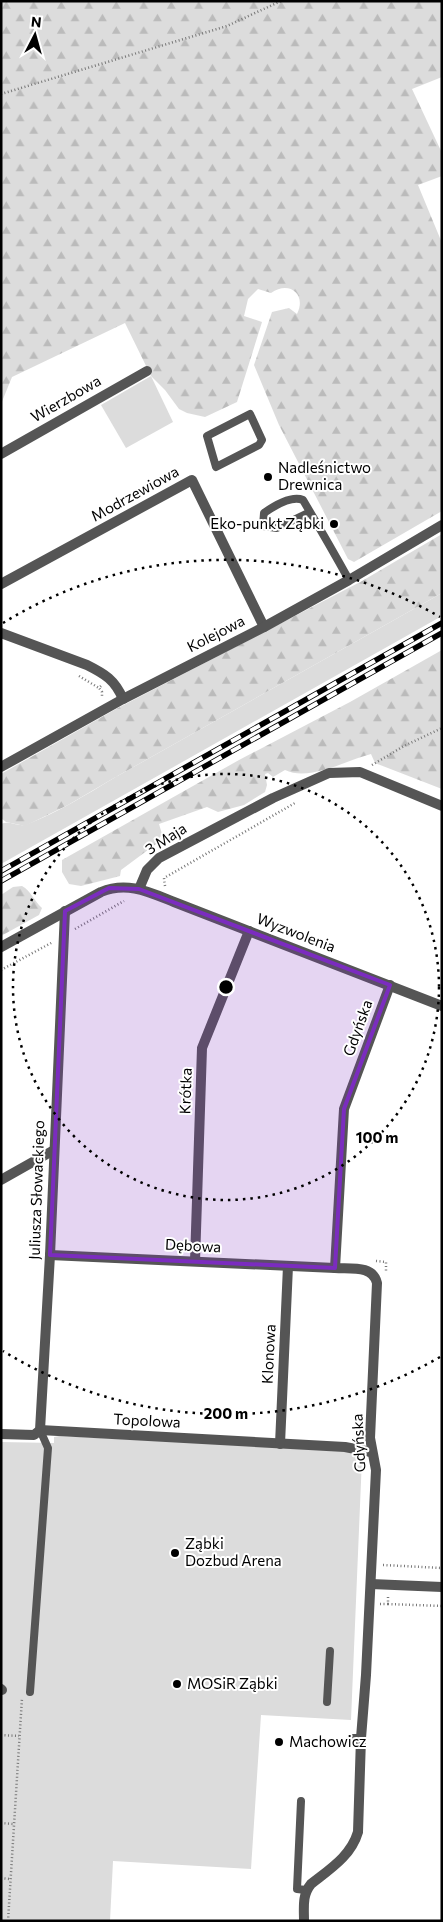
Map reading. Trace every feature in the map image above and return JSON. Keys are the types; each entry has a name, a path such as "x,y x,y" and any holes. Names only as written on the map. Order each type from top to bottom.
{"street":[{"name":"Wierzbowa","path":"1,454 147,371"},
{"name":"Modrzewiowa","path":"1,584 192,480 264,627"},
{"name":"Kolejowa","path":"1,766 123,699 264,627 442,525"},
{"path":"1,633 87,665 111,680 117,686 123,699"},
{"path":"360,772 442,806"},
{"name":"3 Maja","path":"139,889 147,870 152,864 182,845 273,798 329,773 360,772"},
{"path":"1,947 109,888 117,886 139,889"},
{"name":"Wyzwolenia","path":"139,889 442,1006"},
{"name":"Juliusza Słowackiego","path":"40,1430 50,1254 65,911"},
{"name":"Krótka","path":"195,1261 202,1048 249,930"},
{"name":"Gdyńska","path":"306,1890 348,1853 355,1844 358,1832 356,1738 366,1675 371,1584 376,1470 370,1438 378,1284 376,1277 368,1270 335,1268 344,1109 390,985"},
{"path":"1,1180 54,1150"},
{"name":"Dębowa","path":"50,1254 335,1268"},
{"name":"Klonowa","path":"280,1444 288,1266"},
{"path":"1,1434 34,1435 40,1430"},
{"name":"Topolowa","path":"40,1430 345,1447 372,1452"},
{"path":"371,1584 442,1587"},
{"path":"304,1921 304,1894 306,1890"}],"lane":[{"path":"250,414 262,440 259,445 216,467 208,436 250,414"},
{"path":"310,512 277,528 263,526 264,513 295,498 303,500 310,512 349,580"},
{"path":"26,1692 48,1448 40,1430"},
{"path":"327,1702 330,1651"},
{"path":"301,1802 297,1889 306,1890"}],"path":[{"path":"1,94 226,26 281,1"},
{"path":"100,700 102,692 99,688 111,680"},
{"path":"360,772 404,746 442,728"},
{"path":"167,888 164,885 164,878 299,800"},
{"path":"1,970 129,898"},
{"path":"8,1921 19,1736 26,1692"},
{"path":"1,1735 19,1736"},
{"path":"1,1823 13,1824"},
{"path":"1,1878 10,1879"}],"highlighted area":[{"path":"109,888 139,889 390,985 344,1109 335,1268 50,1255 65,911"}],"green space":[{"path":"1,1 442,1 442,77 412,89 442,153 442,176 418,185 442,243 442,511 354,562 348,559 279,425 254,365 272,312 289,308 297,314 300,300 298,295 290,289 278,289 271,293 258,289 248,299 244,316 262,322 237,402 205,417 179,409 165,390 151,376 125,323 12,377 1,404"},
{"path":"151,376 173,422 126,448 101,405"},
{"path":"442,534 442,593 68,805 25,826 6,822 1,818 1,774 116,709 362,581"},
{"path":"442,593 442,616 1,864 1,824 25,825 61,809"},
{"path":"442,650 442,789 375,763 371,754 316,772 295,773 285,770 273,777 268,773 265,774 267,785 265,792 244,805 218,812 207,807 159,824 162,834 156,844 121,870 120,876 81,886 69,884 62,872 62,860 239,760 350,702"},
{"path":"22,886 42,908 39,915 1,936 1,895 13,887"},
{"name":"MOSiR Ząbki","path":"54,1437 345,1450 362,1458 351,1720 261,1715 251,1869 113,1861 110,1921 1,1921 1,1442 54,1443"}],"railway":[{"path":"1,871 442,623"},
{"path":"1,881 442,633"}],"place":[{"name":"Nadleśnictwo Drewnica","path":"268,477"},
{"name":"Eko-punkt Ząbki","path":"334,524"},
{"name":"Ząbki Dozbud Arena","path":"175,1553"},
{"name":"MOSiR Ząbki","path":"177,1684"},
{"name":"Machowicz","path":"279,1742"}]}
